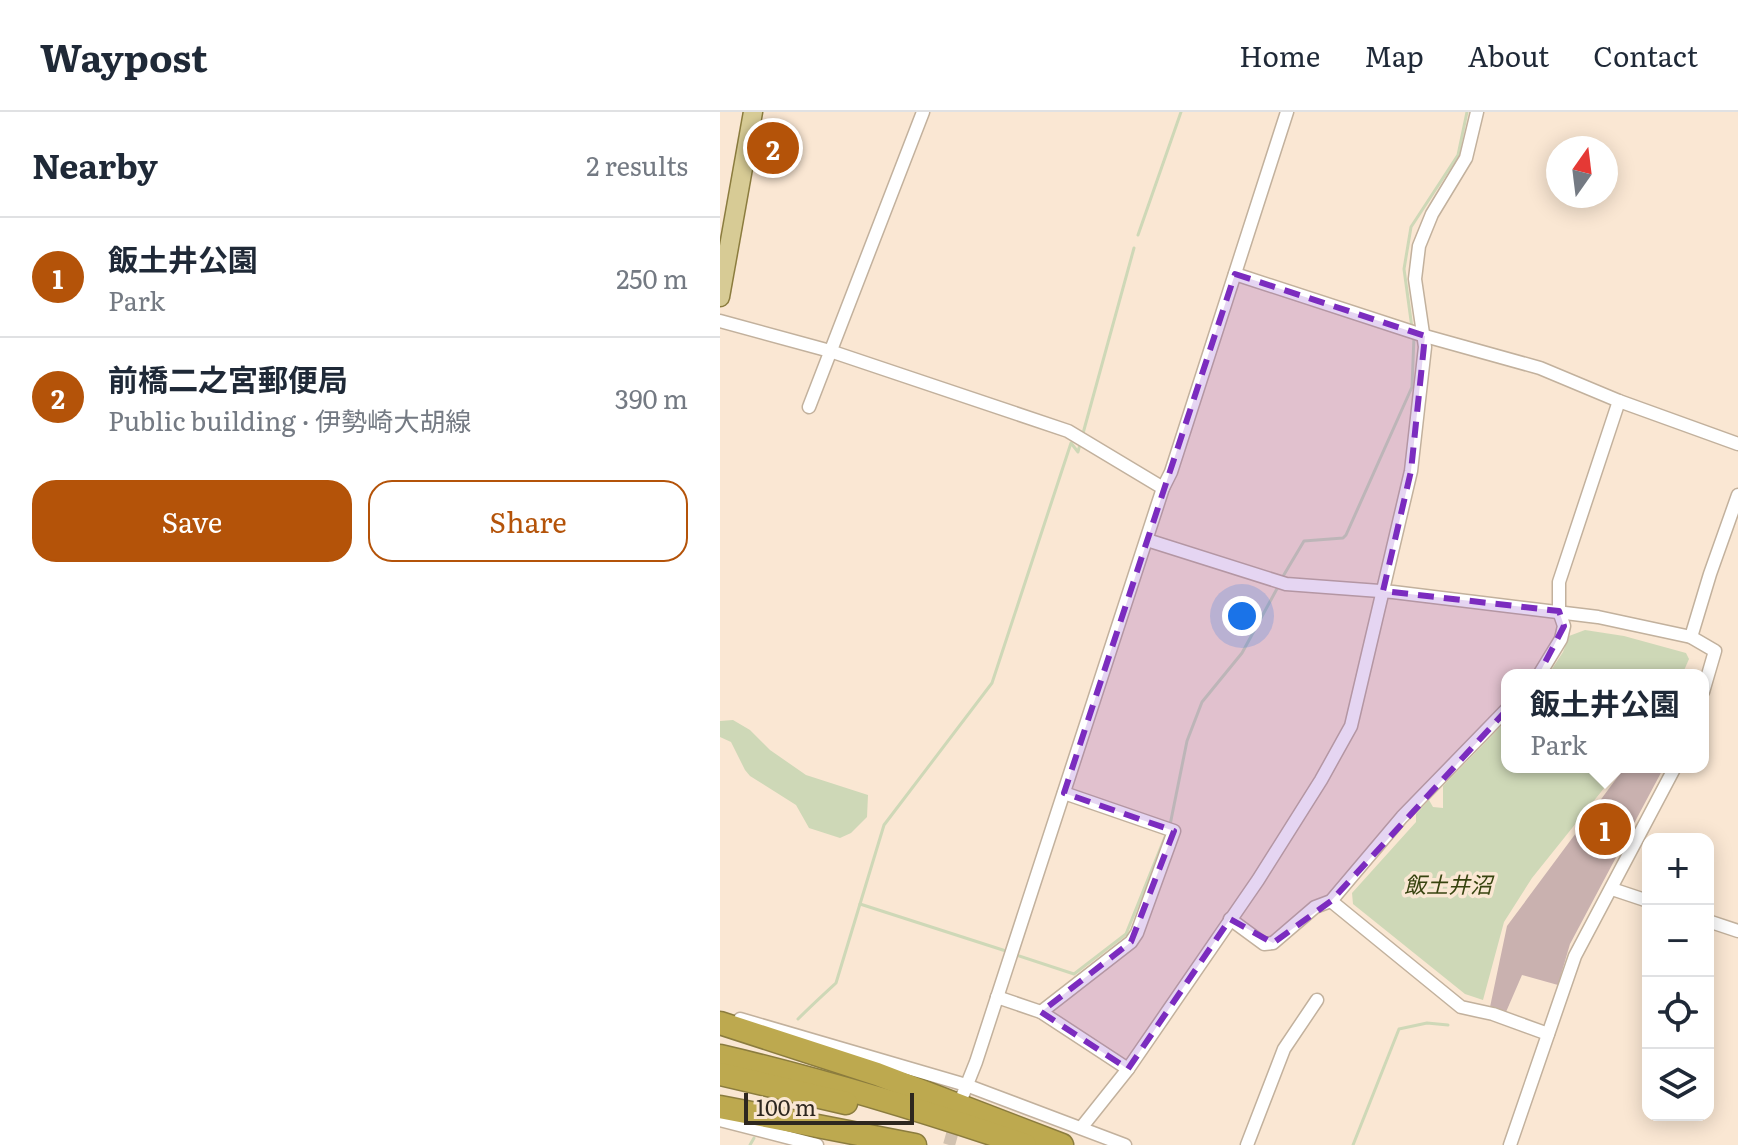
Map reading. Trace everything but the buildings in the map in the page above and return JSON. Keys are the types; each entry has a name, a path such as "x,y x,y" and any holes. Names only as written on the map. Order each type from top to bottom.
{"highway":[{"path":"720,1023 877,1074 1062,1145"},
{"path":"720,1056 791,1072 905,1105 1025,1145"},
{"path":"720,1074 836,1101 977,1145"},
{"path":"720,1107 915,1145"}],"main road":[{"path":"720,297 753,112"}],"street":[{"path":"809,407 923,112"},
{"path":"964,1091 1163,488 1171,472 1287,112"},
{"path":"1081,1128 1128,1069 1230,919 1321,780 1351,726 1411,471 1425,336 1415,279 1419,246 1432,214 1466,158 1477,112"},
{"path":"1235,274 1425,336 1540,368 1619,401 1738,444"},
{"path":"720,321 830,351 1068,431 1163,488"},
{"path":"1543,669 1561,639 1564,626 1559,611 1559,582 1619,401"},
{"path":"1691,637 1738,495"},
{"path":"1147,540 1286,584 1559,611 1691,637 1715,651 1709,672"},
{"path":"1230,919 1264,944 1273,943 1315,907 1331,901 1402,817 1501,715"},
{"path":"1510,1145 1575,956 1672,773"},
{"path":"1041,1012 1131,942 1174,831 1064,793"},
{"path":"1612,889 1642,899"},
{"path":"1331,901 1461,1007 1493,1014 1548,1034"},
{"path":"1714,923 1738,931"},
{"path":"997,997 1041,1012 1128,1069"},
{"path":"1247,1145 1284,1049 1317,1000"},
{"path":"720,1013 1081,1128 1125,1145"},
{"path":"720,1120 817,1145"}],"highlighted area":[{"path":"1235,274 1425,336 1411,471 1383,591 1559,611 1564,626 1538,676 1331,901 1273,943 1230,919 1128,1069 1041,1012 1131,942 1174,831 1064,793"}],"shaded area":[{"path":"1621,773 1661,773 1570,944 1558,985 1522,975 1506,1012 1490,1007 1507,926"}],"water":[{"path":"1585,630 1624,636 1686,653 1689,659 1685,669 1552,669 1569,636"},
{"path":"733,720 806,775 868,795 867,817 851,833 840,838 809,828 796,805 750,776 731,742 720,737 720,721"},
{"name":"飯土井沼","path":"1501,726 1501,773 1616,773 1532,878 1504,922 1483,1000 1465,994 1353,904 1352,893 1416,822 1416,814 1429,800 1433,807 1443,808 1443,786"}],"waterway":[{"path":"1138,235 1181,112"},
{"path":"1412,328 1404,269 1411,227 1458,155 1467,112"},
{"path":"1082,437 1134,248"},
{"path":"1282,578 1304,541 1343,538 1346,535 1412,387 1414,336"},
{"path":"798,1019 836,983 884,825 992,683 1071,443 1078,452 1080,444"},
{"path":"1170,825 1187,741 1202,702 1242,653 1279,585"},
{"path":"1016,955 1074,974 1126,934 1167,832"},
{"path":"860,904 1009,952"},
{"path":"1353,1145 1399,1029 1427,1023 1448,1025"},
{"path":"750,1145 754,1138"}],"tunnel":[{"path":"949,1145 957,1117"}],"place":[{"name":"前橋二之宮郵便局","path":"773,148"},
{"name":"飯土井公園","path":"1605,829"}]}
